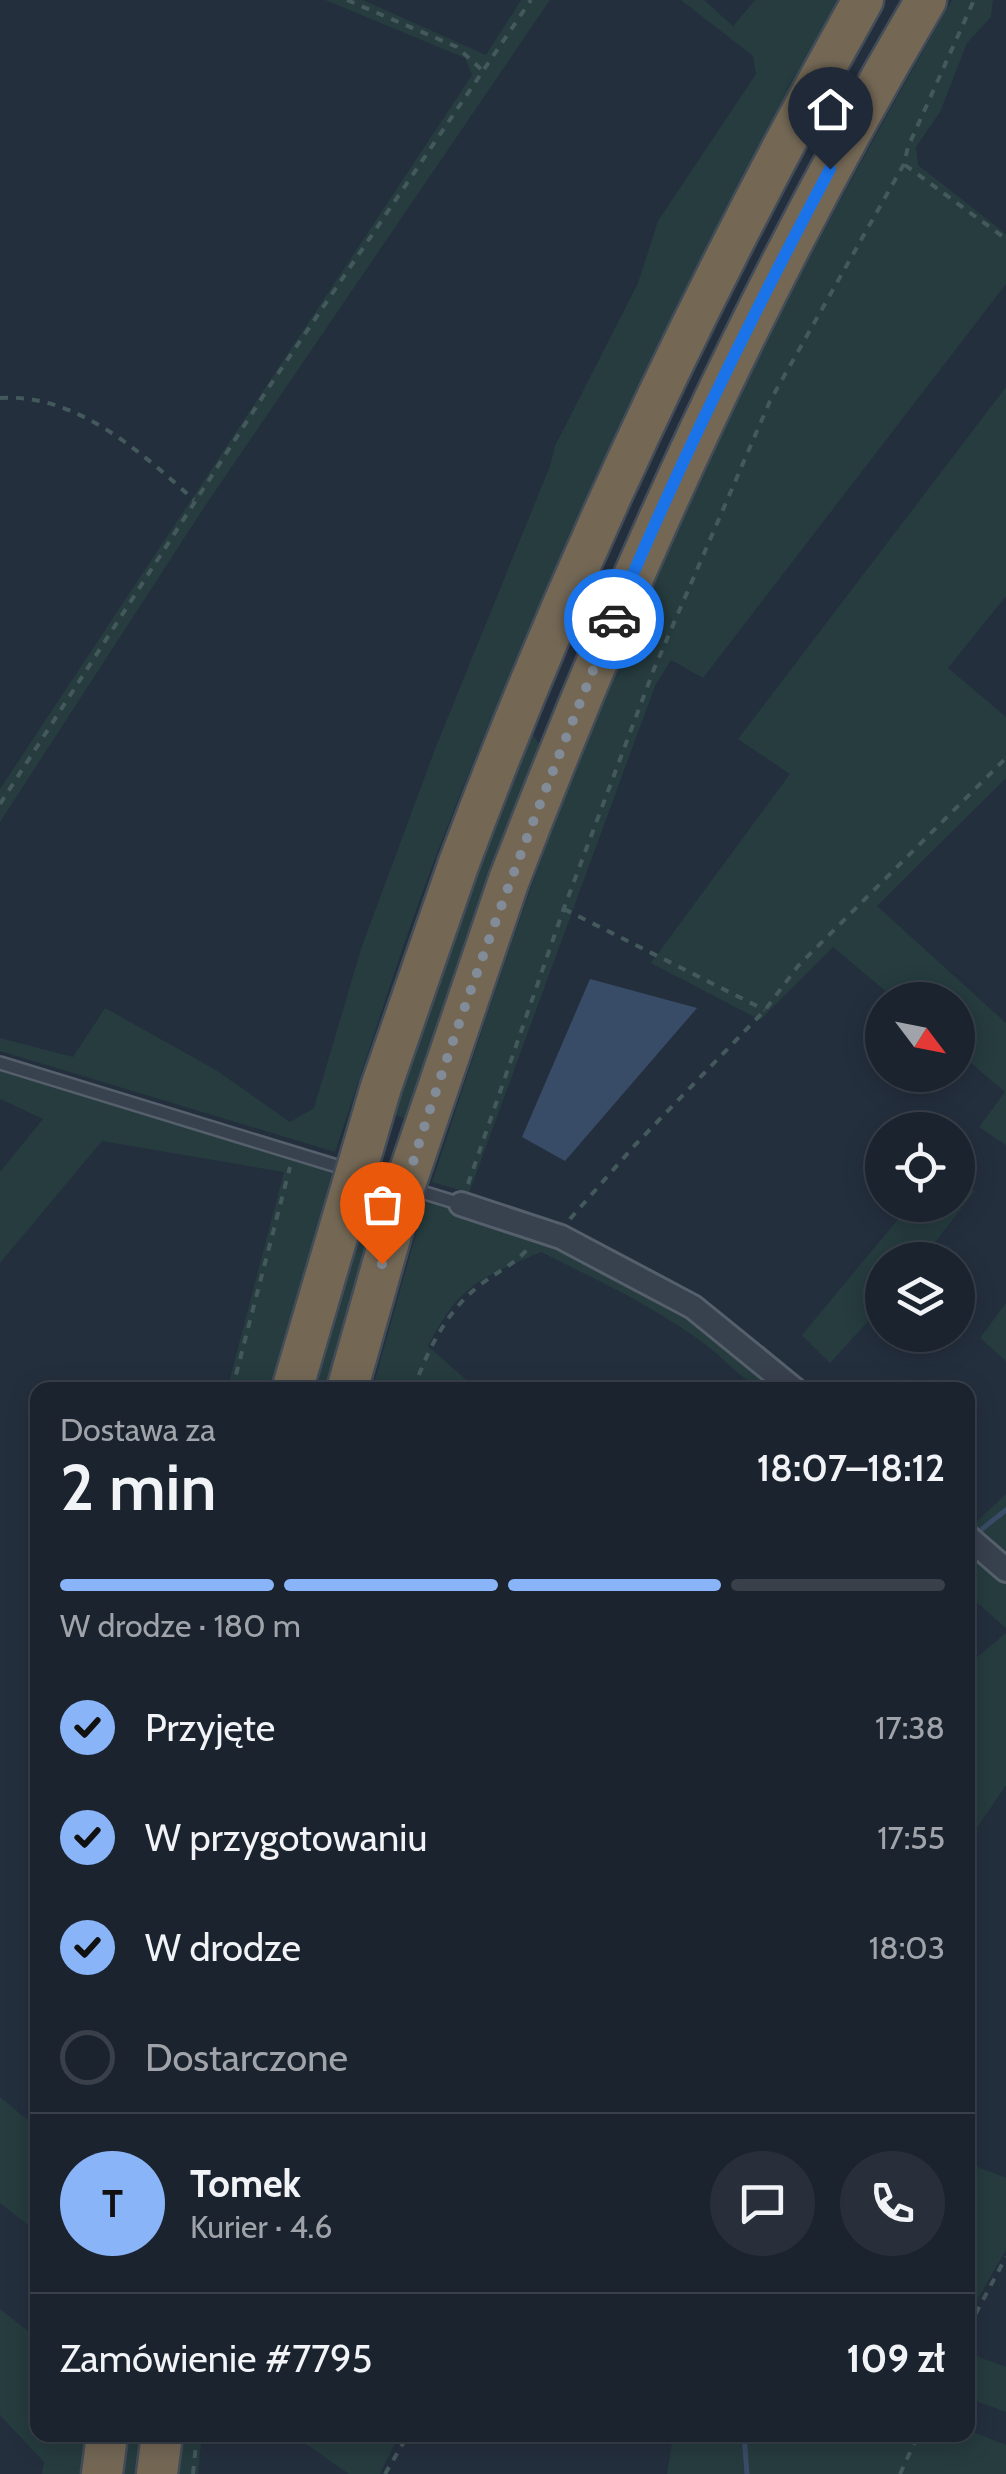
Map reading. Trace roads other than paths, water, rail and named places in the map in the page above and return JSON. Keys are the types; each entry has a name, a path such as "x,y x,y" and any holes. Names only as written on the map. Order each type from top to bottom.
{"highway":[{"path":"294,1382 381,1087 458,862 574,577 669,367 750,204 863,0"},
{"path":"349,1382 405,1185 510,880 621,604 676,478 796,234 926,0"},
{"path":"102,2474 106,2442"},
{"path":"157,2474 161,2442"}],"street":[{"path":"461,1204 550,1233 693,1307 784,1382"},
{"path":"975,1543 1006,1570"}],"lane":[{"path":"0,1063 461,1204"}],"water":[{"path":"590,979 697,1008 565,1161 522,1137"}],"waterway":[{"path":"977,1533 1006,1510"},
{"path":"745,2442 747,2474"}]}
